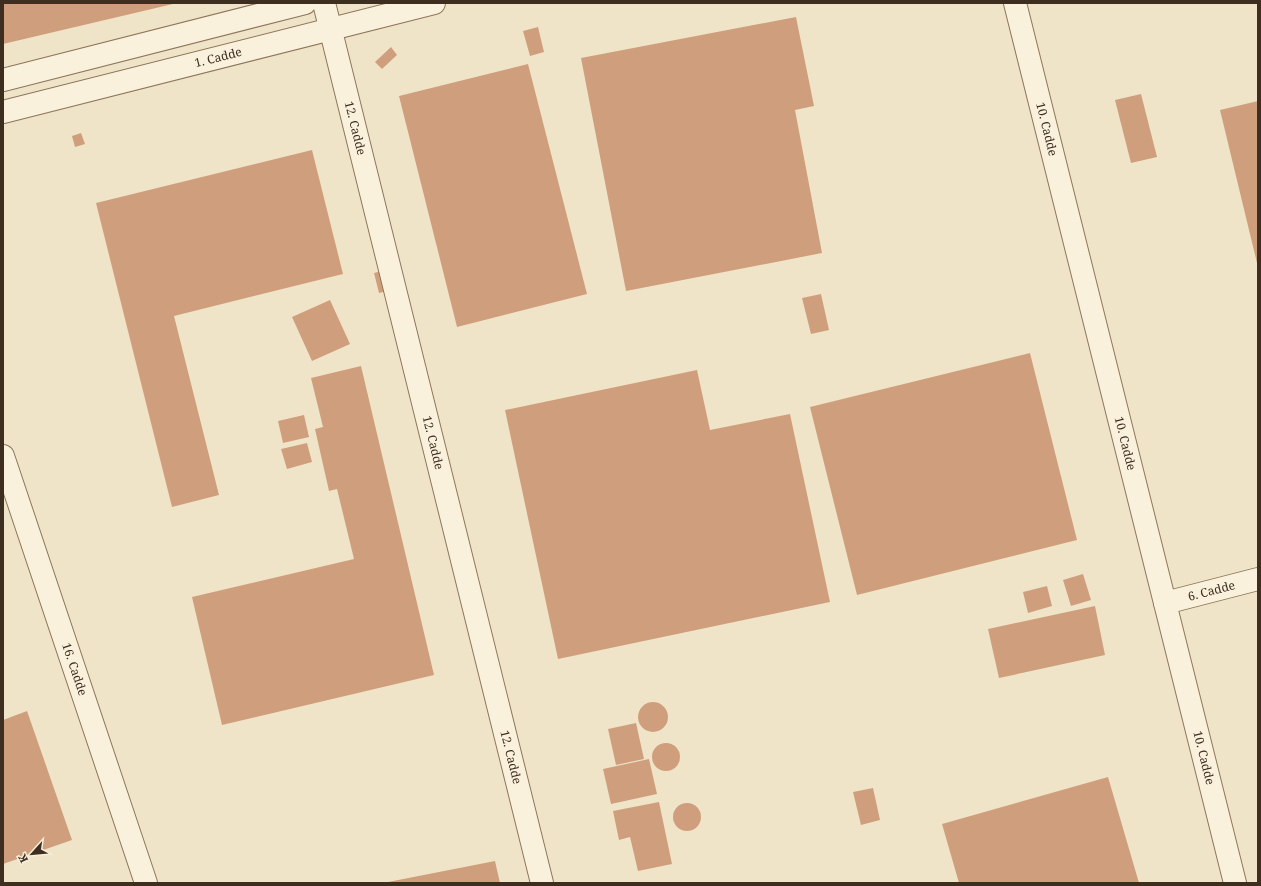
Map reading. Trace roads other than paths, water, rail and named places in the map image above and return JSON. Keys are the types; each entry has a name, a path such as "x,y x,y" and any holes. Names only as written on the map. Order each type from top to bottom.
{"street":[{"path":"3,80 305,3"},
{"name":"12. Cadde","path":"324,3 542,883"},
{"name":"1. Cadde","path":"3,112 434,3"},
{"name":"10. Cadde","path":"1015,3 1235,883"},
{"name":"16. Cadde","path":"3,456 146,883"},
{"name":"6. Cadde","path":"1165,603 1258,580"}]}
